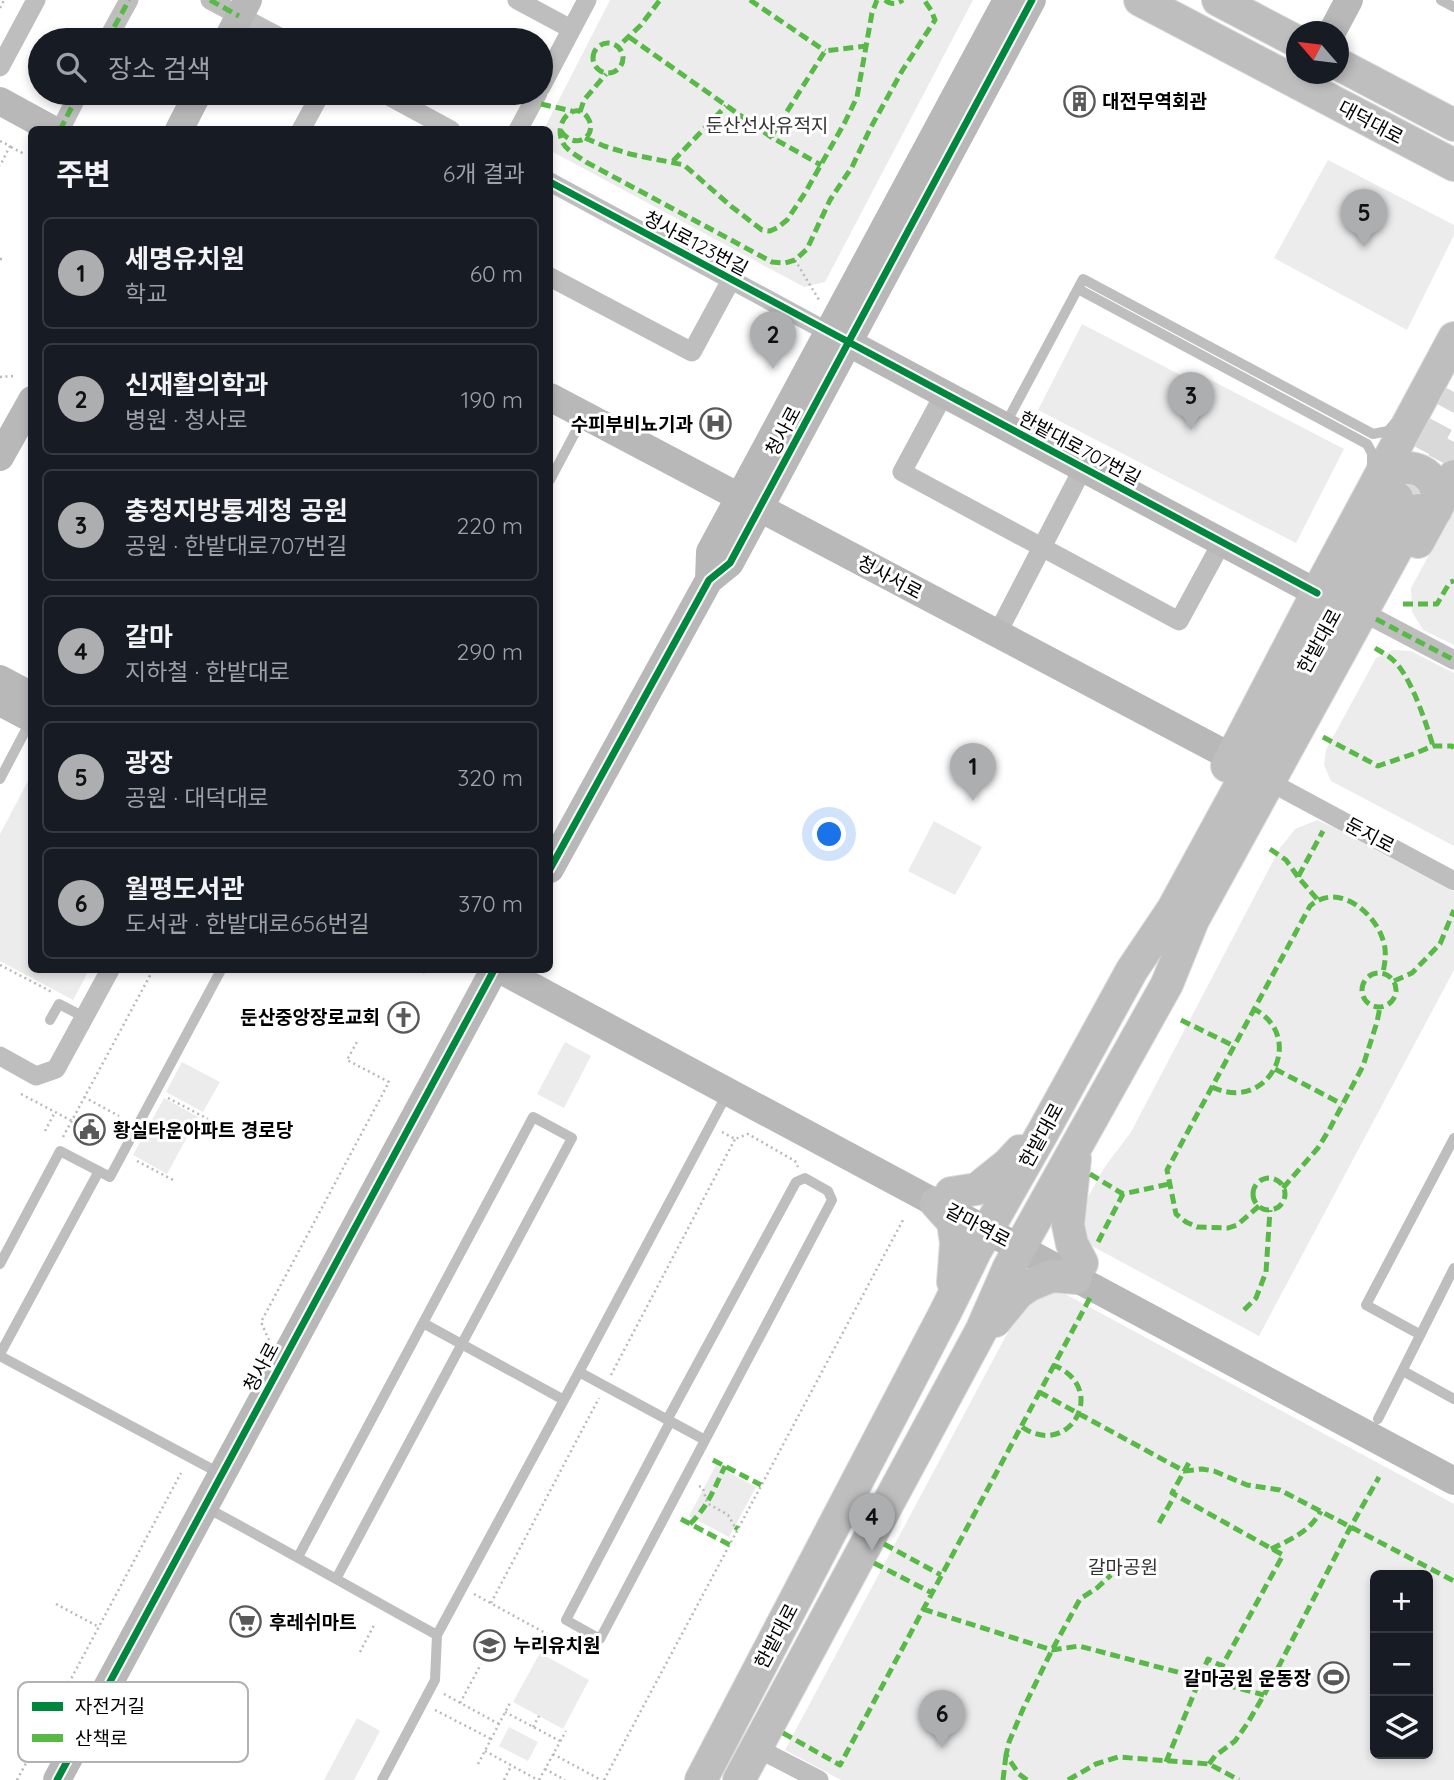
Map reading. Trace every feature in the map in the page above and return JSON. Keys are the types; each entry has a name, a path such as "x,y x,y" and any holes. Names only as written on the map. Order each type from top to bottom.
{"main road":[{"name":"대덕대로","path":"1140,0 1454,165"},
{"path":"1219,0 1286,35"},
{"name":"대덕대로","path":"1349,69 1452,123"},
{"path":"1426,150 1454,180"},
{"path":"1167,984 1205,933 1376,619 1390,493 1421,401 1454,338"},
{"path":"1132,970 1156,899 1317,593 1390,493 1454,476"},
{"name":"한밭대로","path":"701,1780 991,1223 1132,970 1173,909 1390,493"},
{"name":"한밭대로","path":"739,1780 982,1329 1009,1267 1167,984 1193,920 1390,493"},
{"path":"946,1311 954,1281 956,1243 953,1222 944,1198 984,1185 1025,1145 1043,1132"},
{"path":"982,1329 998,1319 1018,1293 1030,1285 1052,1276 1079,1270 1068,1226 1076,1145"}],"street":[{"path":"0,67 36,0"},
{"path":"114,28 129,0"},
{"path":"210,0 238,19 258,28"},
{"path":"517,0 571,29"},
{"path":"553,64 587,0"},
{"name":"청사로","path":"838,338 1007,0"},
{"name":"청사로","path":"553,864 709,580 710,552 749,503 838,338 1032,0"},
{"path":"1338,21 1349,0"},
{"path":"0,101 46,126"},
{"path":"62,126 73,105"},
{"path":"181,126 192,105"},
{"path":"303,126 315,105"},
{"path":"405,105 444,126"},
{"path":"520,126 532,105"},
{"name":"청사로123번길","path":"553,185 838,338"},
{"path":"553,279 692,352 731,279"},
{"name":"한밭대로707번길","path":"838,338 1317,593"},
{"path":"944,394 902,472 1179,621 1222,542"},
{"name":"청사서로","path":"553,399 1231,757"},
{"path":"0,457 28,407"},
{"path":"997,634 1083,468"},
{"path":"1376,619 1454,660"},
{"path":"0,679 28,694"},
{"path":"0,702 28,717"},
{"name":"둔지로","path":"1285,790 1454,881"},
{"path":"0,1056 36,1076 56,1069 108,973"},
{"name":"청사로","path":"111,1682 492,973"},
{"name":"갈마역로","path":"507,973 728,1092 944,1198"},
{"name":"갈마역로","path":"542,973 1024,1241 1378,1419 1454,1461"},
{"name":"갈마역로","path":"1079,1270 1454,1481"},
{"path":"757,1748 818,1780"},
{"name":"청사로","path":"58,1780 68,1762"}],"lane":[{"path":"1441,0 1454,7"},
{"path":"1005,426 1083,279 1373,434 1388,431 1404,409 1421,401"},
{"path":"1078,289 1367,444 1372,453 1373,466 1390,493"},
{"path":"553,474 584,416"},
{"path":"0,779 28,726"},
{"path":"0,1264 60,1151 110,1177 219,973"},
{"path":"50,1020 58,1004 84,1017"},
{"path":"382,1780 435,1680 436,1634 579,1373 728,1092"},
{"path":"298,1557 533,1117 572,1138 336,1580"},
{"path":"1419,1334 1366,1306 1454,1138"},
{"path":"99,1171 0,1355 222,1474"},
{"path":"805,1178 828,1191 832,1200 705,1440 600,1639 566,1620 668,1421 796,1182 805,1178"},
{"path":"1378,1419 1454,1268"},
{"path":"423,1323 564,1400"},
{"path":"1402,1371 1454,1399"},
{"path":"579,1373 705,1440"},
{"path":"205,1507 436,1634"}],"path":[{"path":"0,8 4,0"},
{"path":"0,141 24,153"},
{"path":"0,166 10,146"},
{"path":"794,260 821,303"},
{"path":"0,377 15,376"},
{"path":"0,965 55,994 58,1004"},
{"path":"61,1140 151,973"},
{"path":"271,1346 261,1322 389,1082 348,1060 358,1040"},
{"path":"21,1094 72,1121"},
{"path":"165,1096 208,1119"},
{"path":"84,1097 119,1116"},
{"path":"45,1130 55,1112"},
{"path":"722,1132 735,1139"},
{"path":"610,1377 735,1139 748,1134 795,1161 799,1170"},
{"path":"137,1161 175,1181"},
{"path":"553,1754 602,1780 903,1220"},
{"path":"491,1603 600,1396"},
{"path":"70,1682 181,1473"},
{"path":"699,1486 703,1488 707,1503 728,1515 735,1527"},
{"path":"474,1594 547,1634"},
{"path":"57,1604 99,1627"},
{"path":"360,1652 374,1625"},
{"path":"460,1703 481,1664"},
{"path":"438,1691 499,1724"},
{"path":"478,1764 511,1702"},
{"path":"429,1706 491,1739"},
{"path":"505,1712 560,1741"},
{"path":"533,1727 539,1716"},
{"path":"485,1751 539,1780 566,1731"},
{"path":"17,1780 27,1762"},
{"path":"504,1780 512,1766"},
{"path":"545,1769 565,1780"}],"green space":[{"name":"둔산선사유적지","path":"610,0 973,0 825,282 804,287 553,152 553,126 546,126"},
{"path":"1328,160 1454,225 1454,235 1407,330 1274,258"},
{"path":"1082,324 1196,383 1201,375 1344,449 1296,543 1038,410"},
{"path":"1454,509 1454,645 1423,630 1412,612 1411,588"},
{"path":"1393,650 1411,651 1454,673 1454,846 1331,781 1324,765 1326,750 1376,658"},
{"path":"28,781 28,973 87,973 73,1000 0,961 0,834"},
{"path":"1317,820 1454,892 1454,970 1259,1336 1092,1246 1083,1237 1083,1206 1104,1168 1131,1132 1280,848 1295,829"},
{"path":"934,821 982,847 955,895 908,871"},
{"path":"565,1042 591,1056 564,1108 537,1094"},
{"path":"182,1062 220,1082 203,1112 166,1092"},
{"path":"164,1098 198,1117 167,1174 133,1155"},
{"name":"갈마공원","path":"1056,1289 1454,1504 1454,1780 841,1780 785,1750 1016,1317 1029,1302"},
{"path":"716,1465 756,1487 729,1537 689,1516"},
{"path":"540,1653 589,1680 563,1729 513,1702"},
{"path":"357,1718 380,1731 354,1780 324,1780"},
{"path":"509,1727 538,1742 528,1761 499,1746"}],"tunnel":[{"path":"1400,493 1454,392"},
{"path":"1420,505 1454,442"}],"marked path":[{"path":"114,28 129,0"},
{"path":"210,0 239,16"},
{"path":"623,42 641,25 660,0"},
{"path":"750,0 825,51"},
{"path":"585,138 630,154 684,165 762,230 777,228 787,220 805,193 857,97 872,13 877,0"},
{"path":"885,0 889,3 903,0"},
{"path":"561,131 572,140 578,141 587,136 591,126 589,120 579,111 568,114 561,126 560,133 562,141 572,153 772,262 785,263 795,260 807,249 830,200 852,167 902,71 935,20 924,0"},
{"path":"629,37 771,137 821,165"},
{"path":"608,43 619,47 623,58 619,69 608,73 597,69 593,58 597,47 608,43"},
{"path":"771,137 825,51 866,46"},
{"path":"580,112 584,100 606,74"},
{"path":"62,126 73,105"},
{"path":"545,105 572,111"},
{"path":"673,161 726,106"},
{"path":"1403,604 1437,604 1450,582 1454,581"},
{"path":"1376,619 1454,660"},
{"path":"1375,648 1393,660 1406,677 1433,746"},
{"path":"1323,737 1378,766 1433,746 1454,748"},
{"path":"1317,899 1298,877 1323,831"},
{"path":"1270,849 1286,860 1298,877"},
{"path":"1259,1206 1237,1225 1228,1228 1197,1227 1176,1214 1167,1170 1310,906 1321,899 1332,897 1353,903 1363,910 1372,919 1383,940 1383,973"},
{"path":"1394,981 1412,973 1440,944 1454,910"},
{"path":"1379,973 1391,978 1396,990 1391,1002 1379,1007 1367,1002 1362,990 1367,978 1379,973"},
{"path":"1283,1188 1318,1148 1329,1130 1363,1066 1380,1007"},
{"path":"1212,1087 1232,1093 1250,1090 1264,1082 1274,1069 1279,1053 1278,1037 1270,1021 1254,1009"},
{"path":"1181,1020 1234,1046"},
{"path":"1275,1069 1342,1104"},
{"path":"1090,1174 1123,1194 1169,1184"},
{"path":"1269,1178 1280,1183 1285,1194 1280,1205 1269,1210 1258,1205 1253,1194 1258,1183 1269,1178"},
{"path":"1098,1242 1123,1194"},
{"path":"1244,1310 1256,1298 1266,1272 1270,1210"},
{"path":"783,1733 840,1765 1091,1296"},
{"path":"1022,1427 1039,1435 1055,1434 1068,1428 1077,1417 1081,1403 1079,1389 1070,1375 1053,1365"},
{"path":"1039,1392 1184,1471 1214,1471 1247,1485 1280,1490 1454,1581"},
{"path":"1166,1762 1208,1659 1222,1666 1283,1555 1172,1493 1191,1459"},
{"path":"713,1460 761,1485"},
{"path":"690,1524 706,1504 725,1466"},
{"path":"1209,1764 1235,1741 1247,1724 1379,1477"},
{"path":"1159,1523 1175,1495"},
{"path":"1271,1549 1306,1529 1321,1511"},
{"path":"681,1519 730,1545"},
{"path":"884,1544 941,1575"},
{"path":"874,1563 932,1593"},
{"path":"1027,1780 1019,1774 1006,1755 1009,1742 1052,1650 1080,1599 1111,1575"},
{"path":"923,1609 1052,1650 1079,1646 1264,1695"},
{"path":"1003,1780 1006,1755"},
{"path":"1068,1780 1096,1764 1118,1757 1209,1764 1239,1780"}],"cycle path":[{"path":"553,864 709,580 730,563 1032,0"},
{"path":"553,184 1317,593"},
{"path":"110,1682 492,973"},
{"path":"57,1780 67,1762"}],"place":[{"name":"대전무역회관","path":"1079,101"},
{"name":"광장","path":"1364,247"},
{"name":"신재활의학과","path":"773,369"},
{"name":"수피부비뇨기과","path":"716,424"},
{"name":"충청지방통계청 공원","path":"1191,430"},
{"name":"세명유치원","path":"973,801"},
{"name":"둔산중앙장로교회","path":"403,1017"},
{"name":"황실타운아파트 경로당","path":"90,1130"},
{"name":"갈마","path":"872,1551"},
{"name":"후레쉬마트","path":"246,1622"},
{"name":"누리유치원","path":"490,1645"},
{"name":"갈마공원 운동장","path":"1334,1678"},
{"name":"월평도서관","path":"942,1748"}]}
